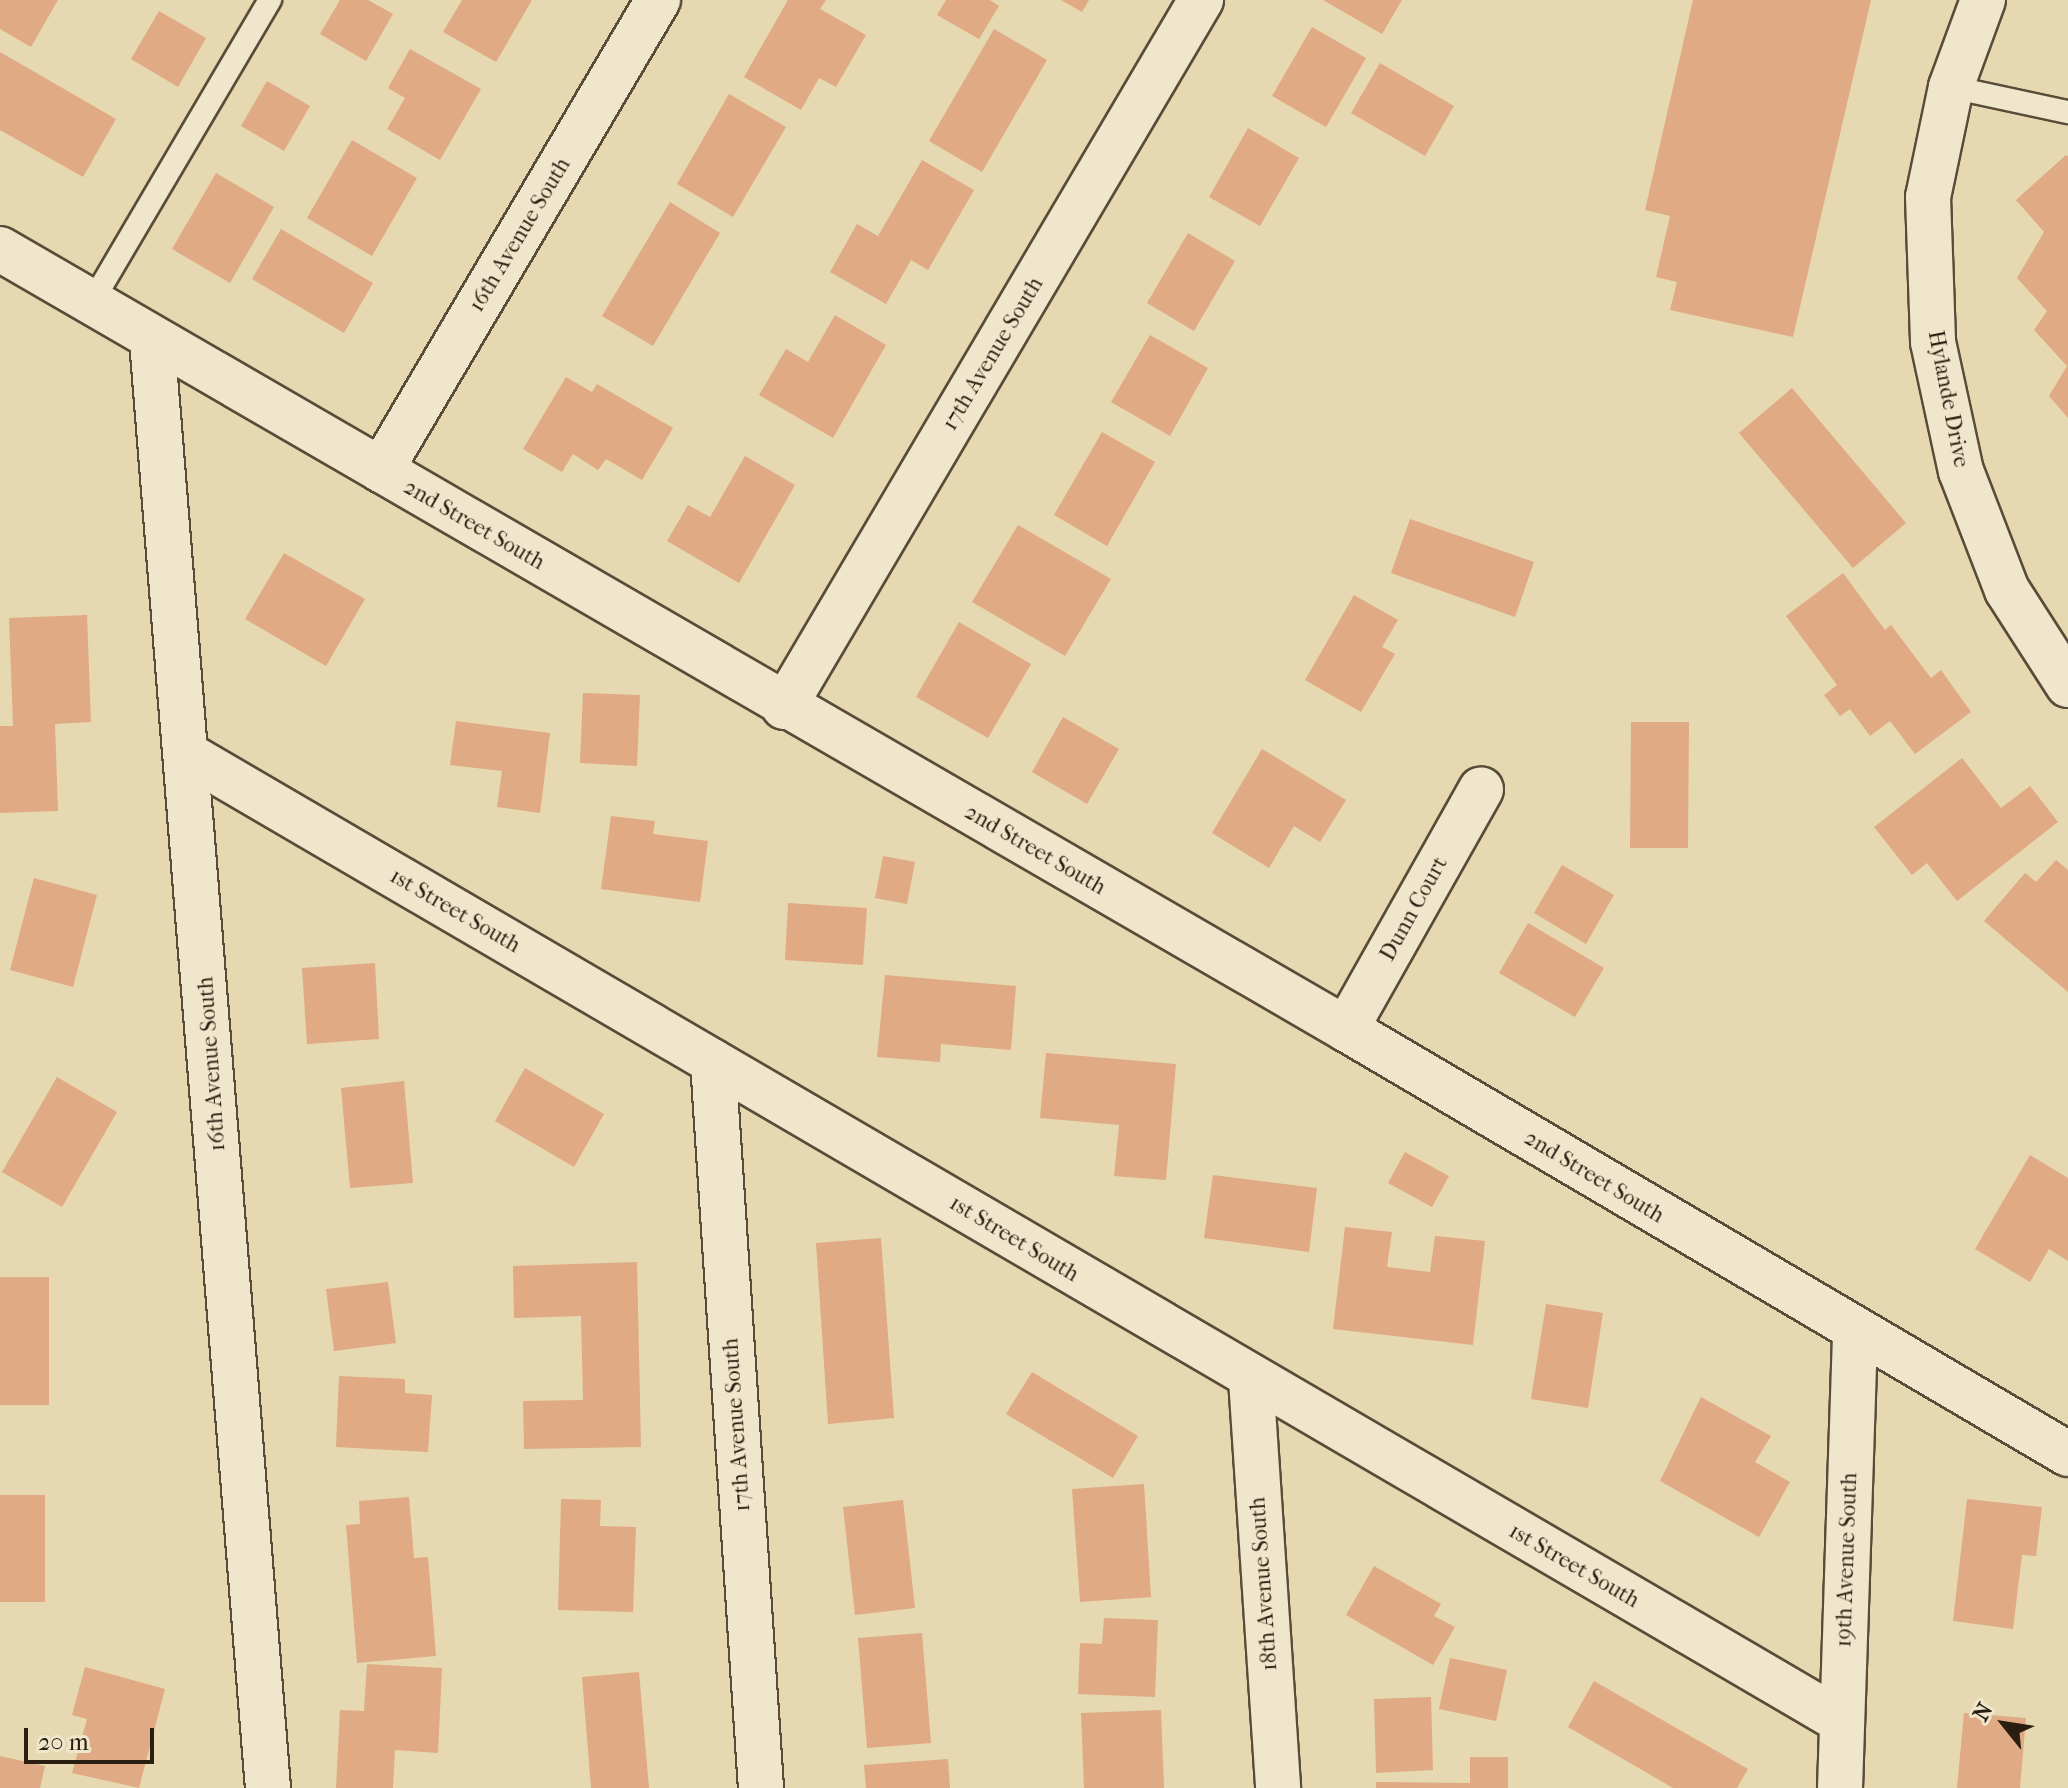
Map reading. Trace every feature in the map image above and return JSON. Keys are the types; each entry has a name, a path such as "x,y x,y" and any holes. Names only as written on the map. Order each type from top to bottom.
{"street":[{"name":"16th Avenue South","path":"381,470 658,0"},
{"name":"17th Avenue South","path":"784,707 1201,0"},
{"name":"Hylande Drive","path":"1983,0 1951,87 1928,197 1933,342 1961,471 2007,590 2068,685"},
{"name":"2nd Street South","path":"0,249 784,707 1346,1029 1855,1333 2068,1454"},
{"name":"16th Avenue South","path":"152,340 188,755 268,1788"},
{"name":"1st Street South","path":"188,755 1251,1379 1842,1721"},
{"name":"Dunn Court","path":"1346,1029 1481,789"},
{"name":"17th Avenue South","path":"713,1062 761,1788"},
{"name":"19th Avenue South","path":"1840,1788 1855,1333"},
{"name":"18th Avenue South","path":"1251,1379 1278,1788"}],"lane":[{"path":"92,302 270,0"},
{"path":"1951,87 2068,112"}],"building":[{"path":"0,0 58,0 31,47 0,29"},
{"path":"340,0 368,0 393,14 366,61 320,34"},
{"path":"462,0 532,0 496,62 443,32"},
{"path":"788,0 826,0 820,9 866,35 836,87 819,78 801,110 744,77"},
{"path":"946,0 990,0 999,6 979,39 937,15"},
{"path":"1061,0 1089,0 1082,12"},
{"path":"1323,0 1402,0 1382,34"},
{"path":"1693,0 1871,0 1793,337 1670,310 1677,282 1656,277 1670,216 1645,210"},
{"path":"159,11 206,38 178,87 131,59"},
{"path":"1312,27 1366,58 1326,127 1272,96"},
{"path":"994,29 1047,60 982,172 929,141"},
{"path":"410,49 481,89 440,160 387,129 405,98 388,88"},
{"path":"0,52 116,119 83,177 0,130"},
{"path":"1380,63 1454,106 1425,156 1351,113"},
{"path":"267,81 310,106 284,151 241,126"},
{"path":"729,94 786,127 733,217 677,184"},
{"path":"1248,128 1299,158 1260,226 1209,197"},
{"path":"352,140 417,178 372,256 307,218"},
{"path":"2066,155 2068,418 2049,396 2067,366 2034,330 2047,311 2017,278 2044,232 2016,200"},
{"path":"922,160 974,190 928,270 911,260 886,304 830,272 857,224 878,236"},
{"path":"216,173 274,207 230,283 172,249"},
{"path":"670,202 720,233 653,346 602,316"},
{"path":"281,229 373,283 344,333 252,279"},
{"path":"1188,233 1235,261 1194,331 1147,303"},
{"path":"835,315 886,345 833,438 759,395 786,349 808,362"},
{"path":"1150,335 1208,368 1170,436 1111,402"},
{"path":"566,377 592,392 597,384 673,428 642,480 606,459 598,470 573,454 562,472 523,449"},
{"path":"1792,388 1906,523 1853,568 1739,433"},
{"path":"1102,432 1155,462 1107,546 1054,515"},
{"path":"745,456 795,485 739,583 667,541 688,505 710,517"},
{"path":"1410,519 1534,562 1515,617 1391,573"},
{"path":"1018,525 1111,579 1065,656 972,602"},
{"path":"284,553 365,599 326,666 245,619"},
{"path":"1843,573 1885,630 1891,625 1931,678 1941,670 1971,712 1915,754 1890,721 1870,736 1850,709 1840,716 1824,695 1837,685 1786,616"},
{"path":"1354,595 1398,620 1382,647 1395,654 1361,712 1305,680"},
{"path":"87,615 91,722 55,724 58,811 0,813 0,726 13,726 9,618"},
{"path":"959,622 1031,664 988,738 916,697"},
{"path":"583,693 640,695 637,766 580,763"},
{"path":"1063,717 1119,749 1087,804 1032,772"},
{"path":"456,721 550,733 540,813 497,807 502,771 450,765"},
{"path":"1631,722 1689,722 1688,848 1630,848"},
{"path":"1262,749 1346,800 1320,842 1294,826 1269,868 1212,833"},
{"path":"1962,758 2001,808 2030,786 2058,822 1957,901 1927,863 1912,875 1874,827"},
{"path":"611,816 655,821 653,834 708,841 700,902 601,889"},
{"path":"883,856 915,862 907,904 875,898"},
{"path":"2056,860 2068,870 2068,992 1984,921 2025,873 2036,882"},
{"path":"1562,865 1614,895 1586,944 1534,913"},
{"path":"34,878 97,895 73,987 10,970"},
{"path":"788,903 867,908 863,965 785,960"},
{"path":"1528,923 1604,968 1575,1017 1499,973"},
{"path":"375,963 379,1039 307,1044 302,968"},
{"path":"885,975 1016,986 1011,1050 941,1044 940,1062 877,1057"},
{"path":"1046,1053 1176,1064 1166,1180 1114,1176 1119,1125 1040,1118"},
{"path":"525,1068 604,1114 574,1167 495,1121"},
{"path":"57,1077 117,1112 62,1207 2,1172"},
{"path":"404,1081 413,1183 350,1188 341,1088"},
{"path":"1405,1152 1449,1176 1432,1207 1388,1183"},
{"path":"2030,1155 2068,1178 2068,1261 2049,1249 2030,1282 1975,1249"},
{"path":"1213,1175 1317,1188 1309,1252 1204,1238"},
{"path":"1345,1227 1392,1232 1387,1267 1430,1272 1435,1236 1485,1241 1473,1345 1333,1329"},
{"path":"881,1238 894,1418 828,1424 816,1243"},
{"path":"637,1262 641,1447 524,1449 523,1401 583,1400 581,1316 514,1318 513,1266"},
{"path":"0,1277 49,1277 49,1405 0,1405"},
{"path":"388,1282 396,1343 334,1351 326,1289"},
{"path":"1546,1304 1603,1313 1588,1408 1531,1399"},
{"path":"1032,1372 1138,1436 1113,1478 1006,1414"},
{"path":"339,1376 405,1379 405,1393 432,1395 428,1452 336,1447"},
{"path":"1701,1397 1771,1436 1755,1462 1790,1482 1759,1537 1660,1481"},
{"path":"1144,1484 1151,1597 1080,1602 1072,1489"},
{"path":"0,1495 45,1495 45,1602 0,1602"},
{"path":"409,1497 414,1558 428,1557 436,1656 357,1663 346,1525 360,1524 359,1501"},
{"path":"561,1499 601,1500 600,1526 636,1527 633,1612 558,1610"},
{"path":"1967,1499 2042,1507 2036,1556 2022,1555 2013,1629 1953,1621"},
{"path":"903,1500 915,1608 855,1615 843,1507"},
{"path":"1374,1566 1441,1604 1434,1616 1455,1627 1433,1665 1346,1615"},
{"path":"1104,1618 1158,1620 1155,1697 1078,1694 1080,1643 1102,1644"},
{"path":"922,1633 931,1743 867,1748 858,1638"},
{"path":"1450,1658 1507,1670 1496,1721 1439,1709"},
{"path":"367,1664 442,1668 438,1753 395,1750 393,1788 336,1788 340,1710 364,1711"},
{"path":"85,1667 165,1689 139,1788 72,1773 87,1719 72,1715"},
{"path":"639,1672 649,1788 591,1788 582,1677"},
{"path":"1594,1681 1748,1769 1737,1788 1673,1788 1568,1727"},
{"path":"1431,1697 1433,1770 1376,1773 1374,1699"},
{"path":"1161,1710 1164,1788 1084,1788 1081,1713"},
{"path":"1964,1713 2026,1718 2020,1788 1957,1788"},
{"path":"0,1756 45,1766 40,1788 0,1788"},
{"path":"1470,1757 1508,1757 1508,1788 1376,1788 1376,1782 1470,1783"},
{"path":"948,1759 950,1788 866,1788 864,1765"}]}
